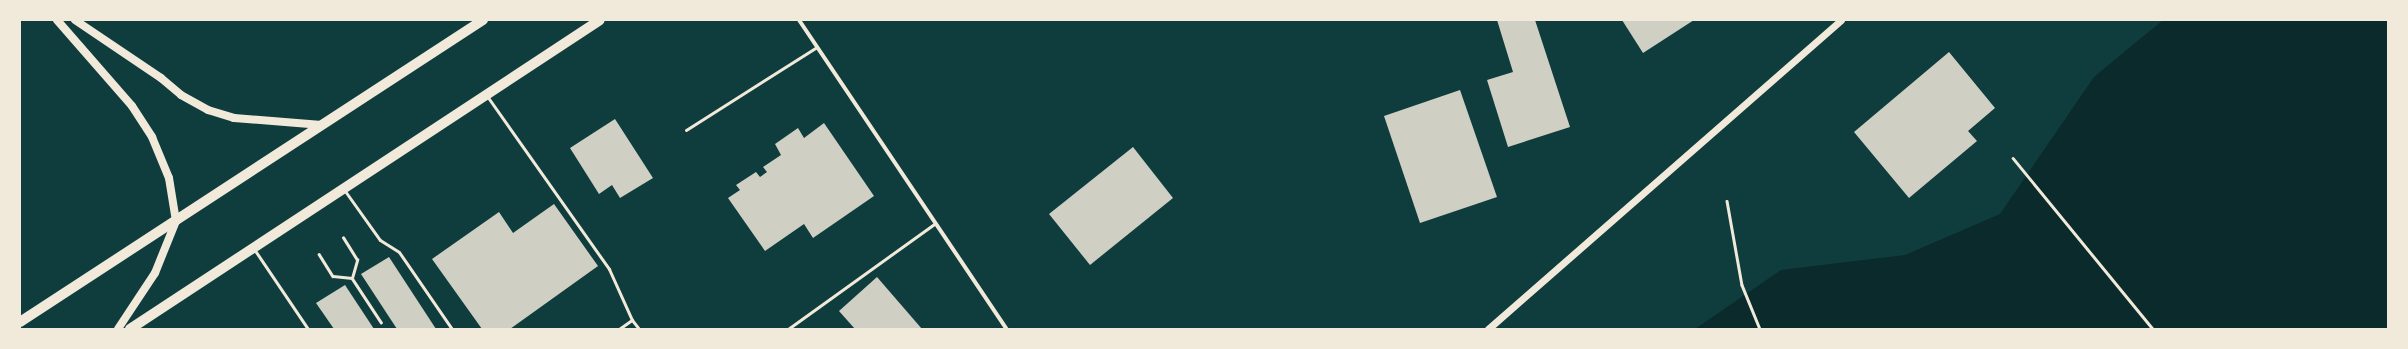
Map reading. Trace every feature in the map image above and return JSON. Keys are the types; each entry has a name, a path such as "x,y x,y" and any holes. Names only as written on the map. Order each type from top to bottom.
{"main road":[{"path":"56,20 132,106 152,137 169,178 176,221 155,274 118,329"},
{"path":"75,20 161,78 181,95 208,110 234,118 322,125"},
{"path":"20,322 483,20"},
{"path":"130,329 600,20"}],"street":[{"path":"799,20 934,224 1006,329"},
{"path":"1488,329 1841,20"}],"lane":[{"path":"686,130 817,47"},
{"path":"486,95 609,268 632,320 639,329"},
{"path":"344,188 380,240 398,252 452,329"},
{"path":"788,329 934,224"},
{"path":"253,248 308,329"},
{"path":"619,329 632,320"}],"path":[{"path":"2013,158 2152,329"},
{"path":"1727,201 1742,286 1760,329"},
{"path":"343,238 357,260 352,278 381,322"},
{"path":"319,254 333,276 352,278"}],"water":[{"path":"2163,20 2388,20 2388,329 1695,329 1781,270 1905,255 2000,214 2094,77"}],"building":[{"path":"1497,20 1535,20 1570,127 1508,147 1487,80 1513,72"},
{"path":"1622,20 1694,20 1643,53"},
{"path":"1949,52 1995,108 1968,131 1977,141 1909,198 1854,132"},
{"path":"1460,90 1497,197 1420,223 1384,116"},
{"path":"615,119 653,178 620,198 612,185 599,194 570,148"},
{"path":"824,123 874,196 813,238 804,224 765,251 728,198 740,190 736,185 756,172 760,177 767,172 763,167 781,155 775,144 798,128 804,138"},
{"path":"1133,147 1173,198 1090,265 1049,214"},
{"path":"554,204 598,266 510,329 482,329 432,259 499,212 513,233"},
{"path":"389,257 436,329 397,329 361,274"},
{"path":"877,277 922,329 855,329 839,311"},
{"path":"345,285 374,329 334,329 316,303"}]}
